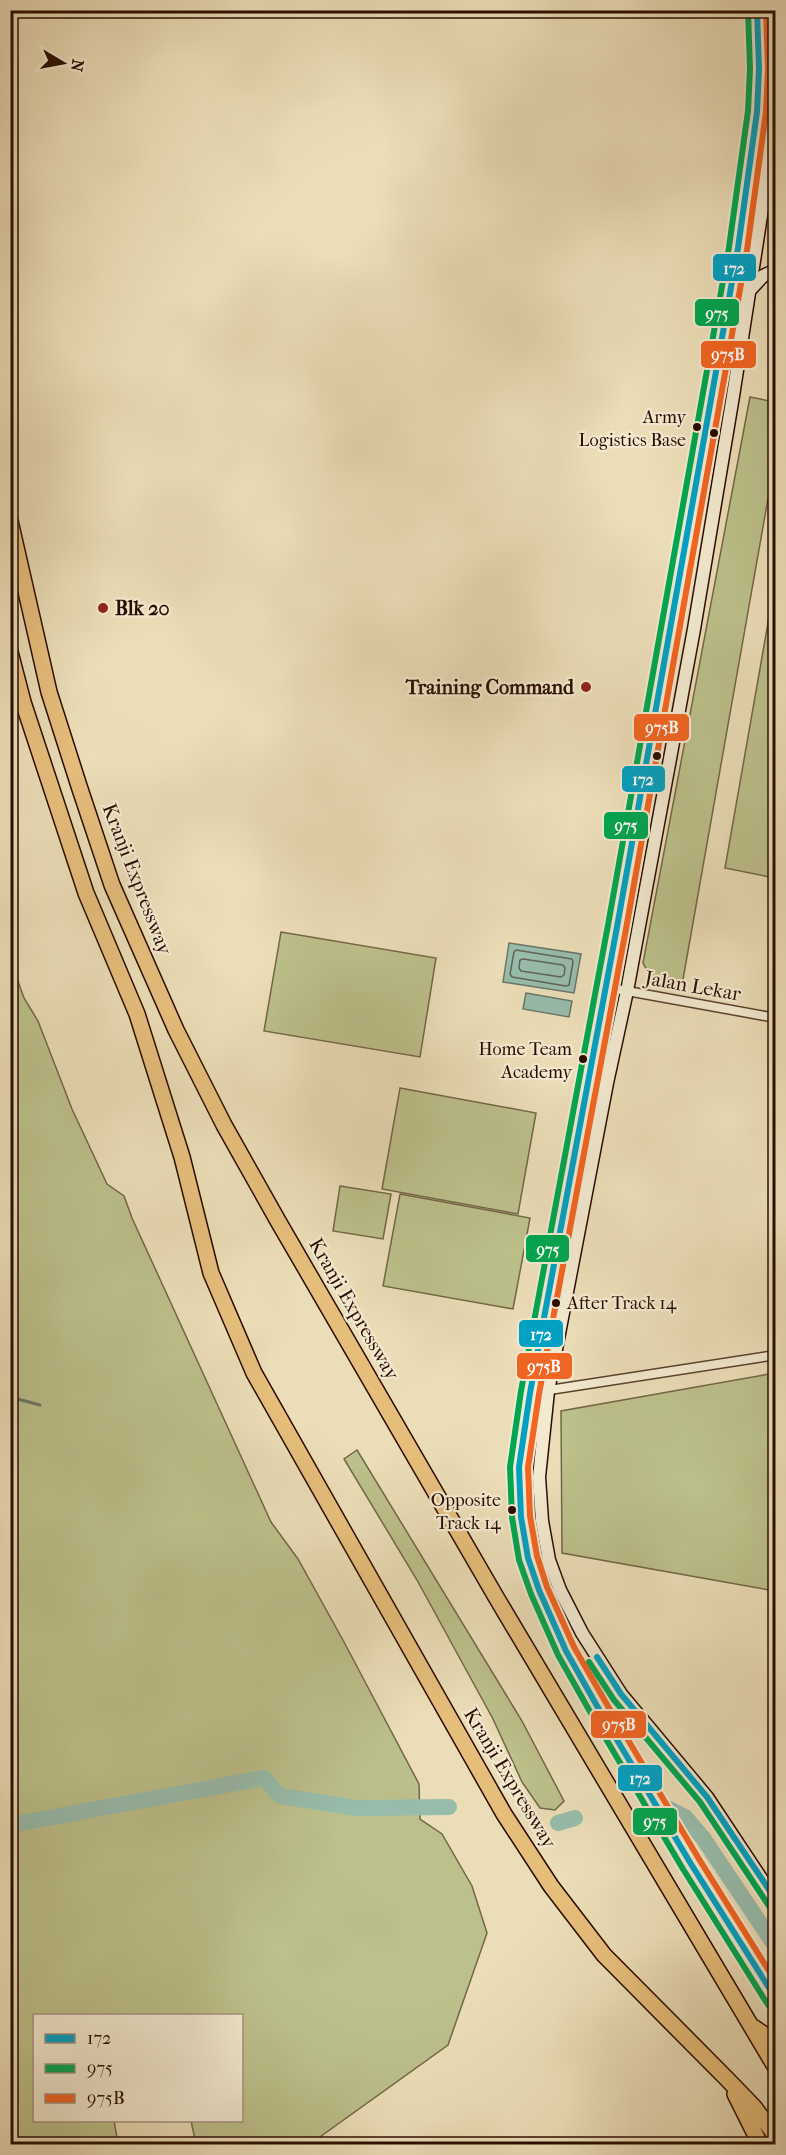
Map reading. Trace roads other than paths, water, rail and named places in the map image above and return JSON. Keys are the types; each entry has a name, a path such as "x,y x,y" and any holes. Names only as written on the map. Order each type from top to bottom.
{"highway":[{"name":"Kranji Expressway","path":"10,521 49,692 79,786 112,885 176,1030 224,1125 278,1221 496,1597 776,2068"},
{"name":"Kranji Expressway","path":"10,652 26,712 82,882 137,1014 182,1157 211,1273 254,1373 504,1814 551,1886 604,1955 754,2107 776,2136"},
{"path":"750,2026 771,2039 776,2045"},
{"path":"727,2079 760,2145"}],"main road":[{"path":"757,10 759,69 757,112 741,233 669,639 530,1393 519,1467 521,1517 528,1558 554,1626 601,1713 776,2000"},
{"path":"775,10 776,19"},
{"path":"776,119 694,629 627,991 548,1391 539,1477 542,1521 549,1560 560,1590 582,1633 621,1694 707,1797 776,1902"},
{"path":"771,157 776,195"},
{"path":"750,290 763,276 776,270"},
{"path":"669,639 682,629 694,629"},
{"path":"601,1713 614,1709 618,1705 621,1694"}],"street":[{"name":"Jalan Lekar","path":"605,987 776,1018"},
{"path":"530,1393 776,1355"}],"water":[{"path":"509,943 581,954 574,993 503,982"},
{"path":"526,993 572,1001 569,1017 523,1009"}],"waterway":[{"path":"10,1397 40,1405"},
{"path":"10,1825 264,1778 280,1796 357,1808 449,1807"},
{"path":"667,1808 685,1817 703,1838 776,1947"},
{"path":"558,1823 575,1818"}],"place":[{"name":"Army Logistics Base","path":"697,427"},
{"name":"Blk 20","path":"103,608"},
{"name":"Training Command","path":"586,687"},
{"name":"Home Team Academy","path":"583,1059"},
{"name":"After Track 14","path":"556,1303"},
{"name":"Opposite Track 14","path":"512,1510"}]}
